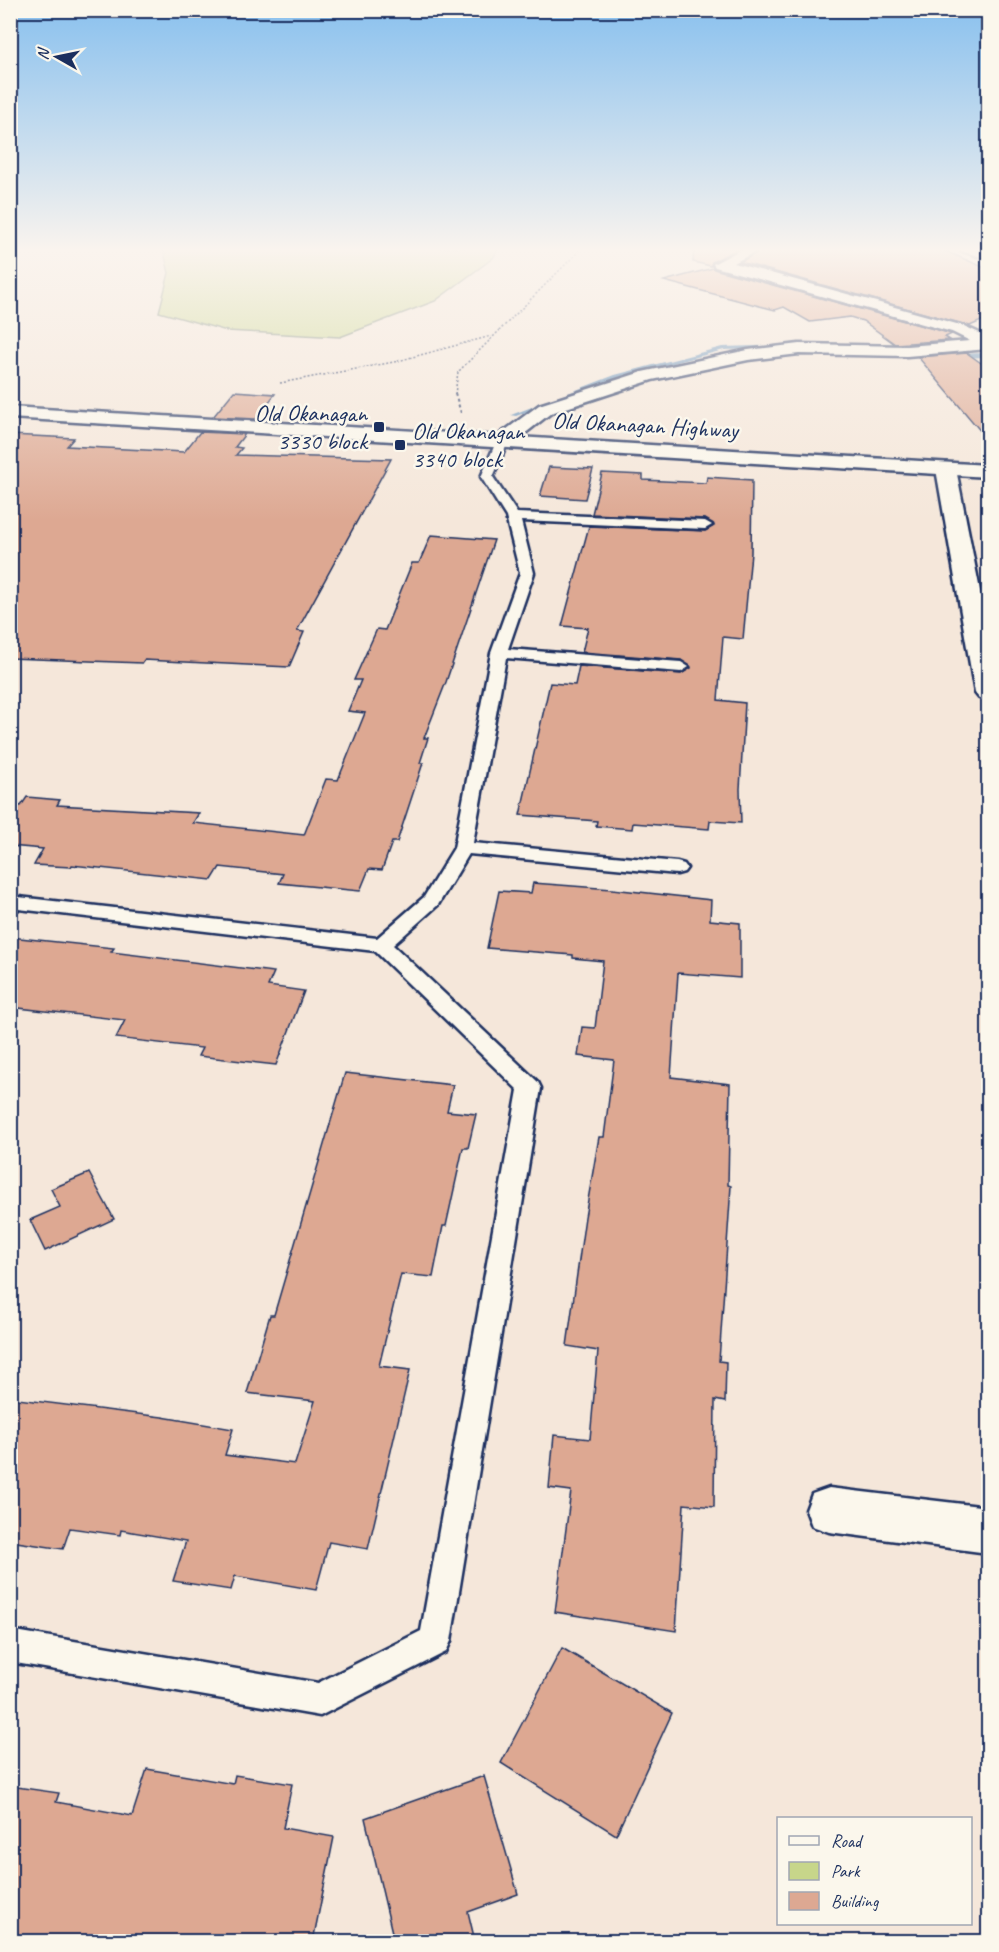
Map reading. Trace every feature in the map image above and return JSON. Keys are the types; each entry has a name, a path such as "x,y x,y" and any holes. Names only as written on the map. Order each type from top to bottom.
{"street":[{"path":"502,442 545,409 648,376 748,355 799,349 907,351 988,344"},
{"name":"Old Okanagan Highway","path":"10,412 988,471"},
{"path":"946,469 988,693"},
{"path":"829,1510 988,1530"}],"lane":[{"path":"381,945 431,901 463,848 499,653 526,573 513,517 487,477 502,442"},
{"path":"513,517 705,525"},
{"path":"499,653 681,667"},
{"path":"463,848 677,868"},
{"path":"10,902 381,945 530,1088 435,1641 320,1700 10,1646"}],"path":[{"path":"280,383 361,369 454,348 482,339"},
{"path":"489,339 458,372 455,389 457,408 471,426 502,442"}],"building":[{"path":"888,339 950,340 895,344"},
{"path":"967,353 988,368 988,440 918,357"},
{"path":"234,391 275,394 256,419 213,417"},
{"path":"200,432 245,434 235,447 242,448 236,455 391,459 297,631 304,632 289,667 144,660 142,663 10,658 10,435 74,438 67,446 184,452"},
{"path":"549,467 593,469 585,499 540,496"},
{"path":"602,473 643,475 643,480 706,483 707,477 752,480 751,553 743,639 723,637 718,700 745,703 740,789 741,823 710,821 709,829 633,823 632,829 596,826 597,821 520,815 550,683 575,685 579,666 681,674 691,668 681,660 582,652 588,628 562,626 589,526 705,531 714,526 705,519 592,514"},
{"path":"431,535 494,540 446,682 424,738 428,738 420,763 423,763 397,842 392,842 382,870 369,869 360,891 279,883 283,874 220,867 212,880 72,865 71,867 34,865 43,849 10,846 10,805 21,806 27,797 60,800 57,805 199,813 193,823 304,835 326,779 338,780 365,713 348,711 361,680 354,680 377,629 385,630 412,563 419,563"},
{"path":"533,883 711,900 710,920 740,923 740,978 678,973 671,1077 730,1084 728,1185 731,1186 719,1361 726,1362 725,1402 715,1400 714,1507 684,1504 676,1631 555,1612 571,1491 549,1488 554,1435 590,1439 598,1351 567,1346 585,1217 599,1137 604,1137 614,1060 578,1056 582,1027 595,1028 603,961 573,958 573,955 487,948 499,891 531,893"},
{"path":"10,937 114,948 111,952 274,972 268,986 304,991 276,1065 198,1056 202,1048 116,1038 125,1020 10,1007"},
{"path":"345,1073 453,1085 447,1111 476,1114 468,1148 463,1148 446,1226 443,1226 433,1277 401,1274 379,1366 410,1370 368,1549 329,1542 316,1590 235,1576 231,1590 173,1581 186,1541 121,1530 120,1535 70,1528 63,1549 10,1541 10,1398 162,1417 233,1429 225,1455 295,1464 315,1401 247,1393 270,1315 274,1315"},
{"path":"89,1173 114,1219 45,1251 30,1220 60,1207 51,1189"},
{"path":"562,1648 672,1713 616,1835 501,1763"},
{"path":"147,1769 233,1784 235,1775 292,1784 283,1828 334,1837 313,1941 10,1941 10,1786 59,1793 56,1802 132,1816"},
{"path":"484,1776 518,1894 468,1912 475,1941 394,1941 365,1818"}],"waterway":[{"path":"514,415 617,376 724,348 787,347"},
{"path":"901,355 936,356"},
{"path":"957,356 988,355"}],"place":[{"name":"Old Okanagan 3330 block","path":"379,427"},
{"name":"Old Okanagan 3340 block","path":"400,445"}]}
